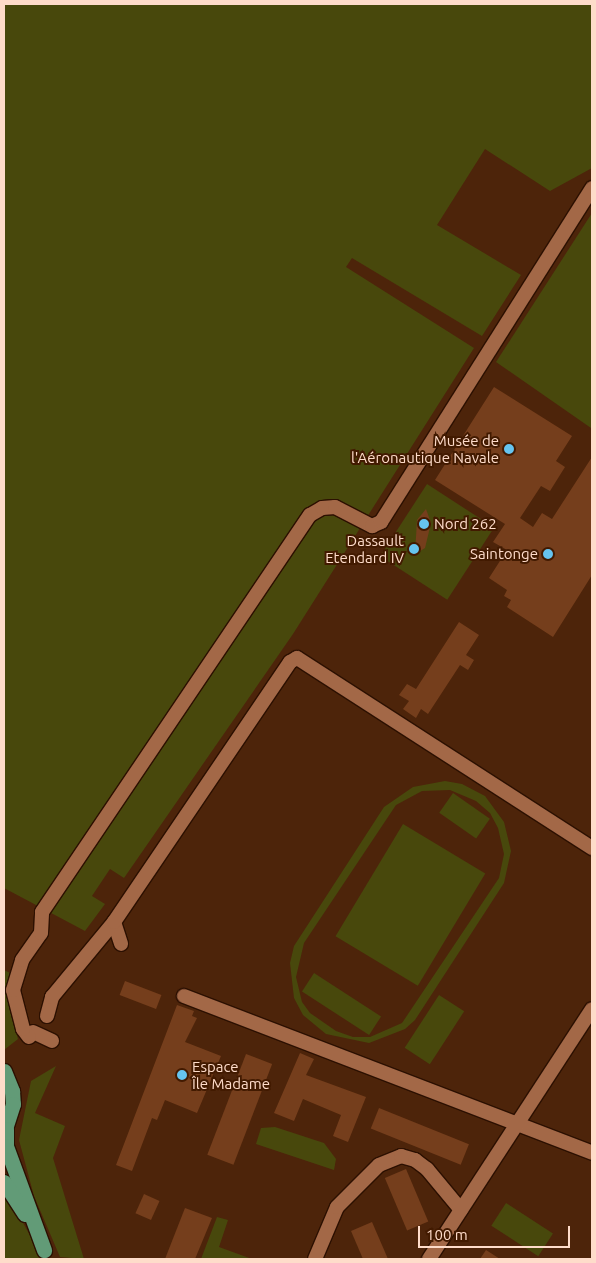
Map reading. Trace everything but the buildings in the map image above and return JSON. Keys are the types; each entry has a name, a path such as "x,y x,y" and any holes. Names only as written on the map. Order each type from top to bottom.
{"main road":[{"path":"4,1071 13,1097 5,1130 10,1160 47,1254"},
{"path":"4,1182 47,1254"}],"lane":[{"path":"52,1041 31,1034 23,1029 13,990 22,960 41,933 42,912 310,515 322,508 335,507 372,526 381,522 592,188"},
{"path":"47,1016 52,997 114,922 290,662 297,658 592,848"},
{"path":"114,922 121,944"},
{"path":"184,996 592,1153"},
{"path":"429,1259 592,1009"},
{"path":"315,1259 337,1207 379,1166 401,1156 415,1160 427,1169 461,1210"}],"shaded area":[{"path":"4,4 592,4 592,168 550,191 485,149 437,225 521,275 482,336 352,258 346,267 474,348 293,634 124,878 110,869 92,896 105,904 85,931 4,888"},
{"path":"592,213 592,427 591,428 496,362"},
{"path":"427,484 494,528 447,600 380,556"},
{"path":"445,781 462,784 485,796 504,822 511,851 504,883 415,1020 405,1029 369,1043 326,1034 303,1015 294,998 290,963 294,946 384,807 413,787","holes":["450,790 476,801 490,813 498,828 504,854 499,878 402,1023 370,1037 353,1037 336,1031 310,1013 302,1002 296,977 304,943 396,805 422,791"]},
{"path":"453,793 490,819 476,838 439,813"},
{"path":"403,824 485,873 418,986 336,936"},
{"path":"4,970 10,973 6,995 18,1039 4,1050"},
{"path":"314,973 381,1017 369,1035 302,991"},
{"path":"439,995 464,1011 430,1064 405,1048"},
{"path":"56,1066 35,1113 65,1126 53,1158 84,1259 60,1257 34,1196 19,1140 31,1081"},
{"path":"275,1127 324,1143 336,1159 334,1170 256,1144 261,1128"},
{"path":"4,1192 12,1203 43,1259 4,1259"},
{"path":"506,1203 553,1233 538,1256 491,1226"},
{"path":"217,1217 228,1220 219,1247 252,1259 201,1259"}],"place":[{"name":"Musée de l'Aéronautique Navale","path":"509,449"},
{"name":"Nord 262","path":"424,524"},
{"name":"Dassault Etendard IV","path":"414,549"},
{"name":"Saintonge","path":"548,554"},
{"name":"Espace Île Madame","path":"182,1075"}]}
